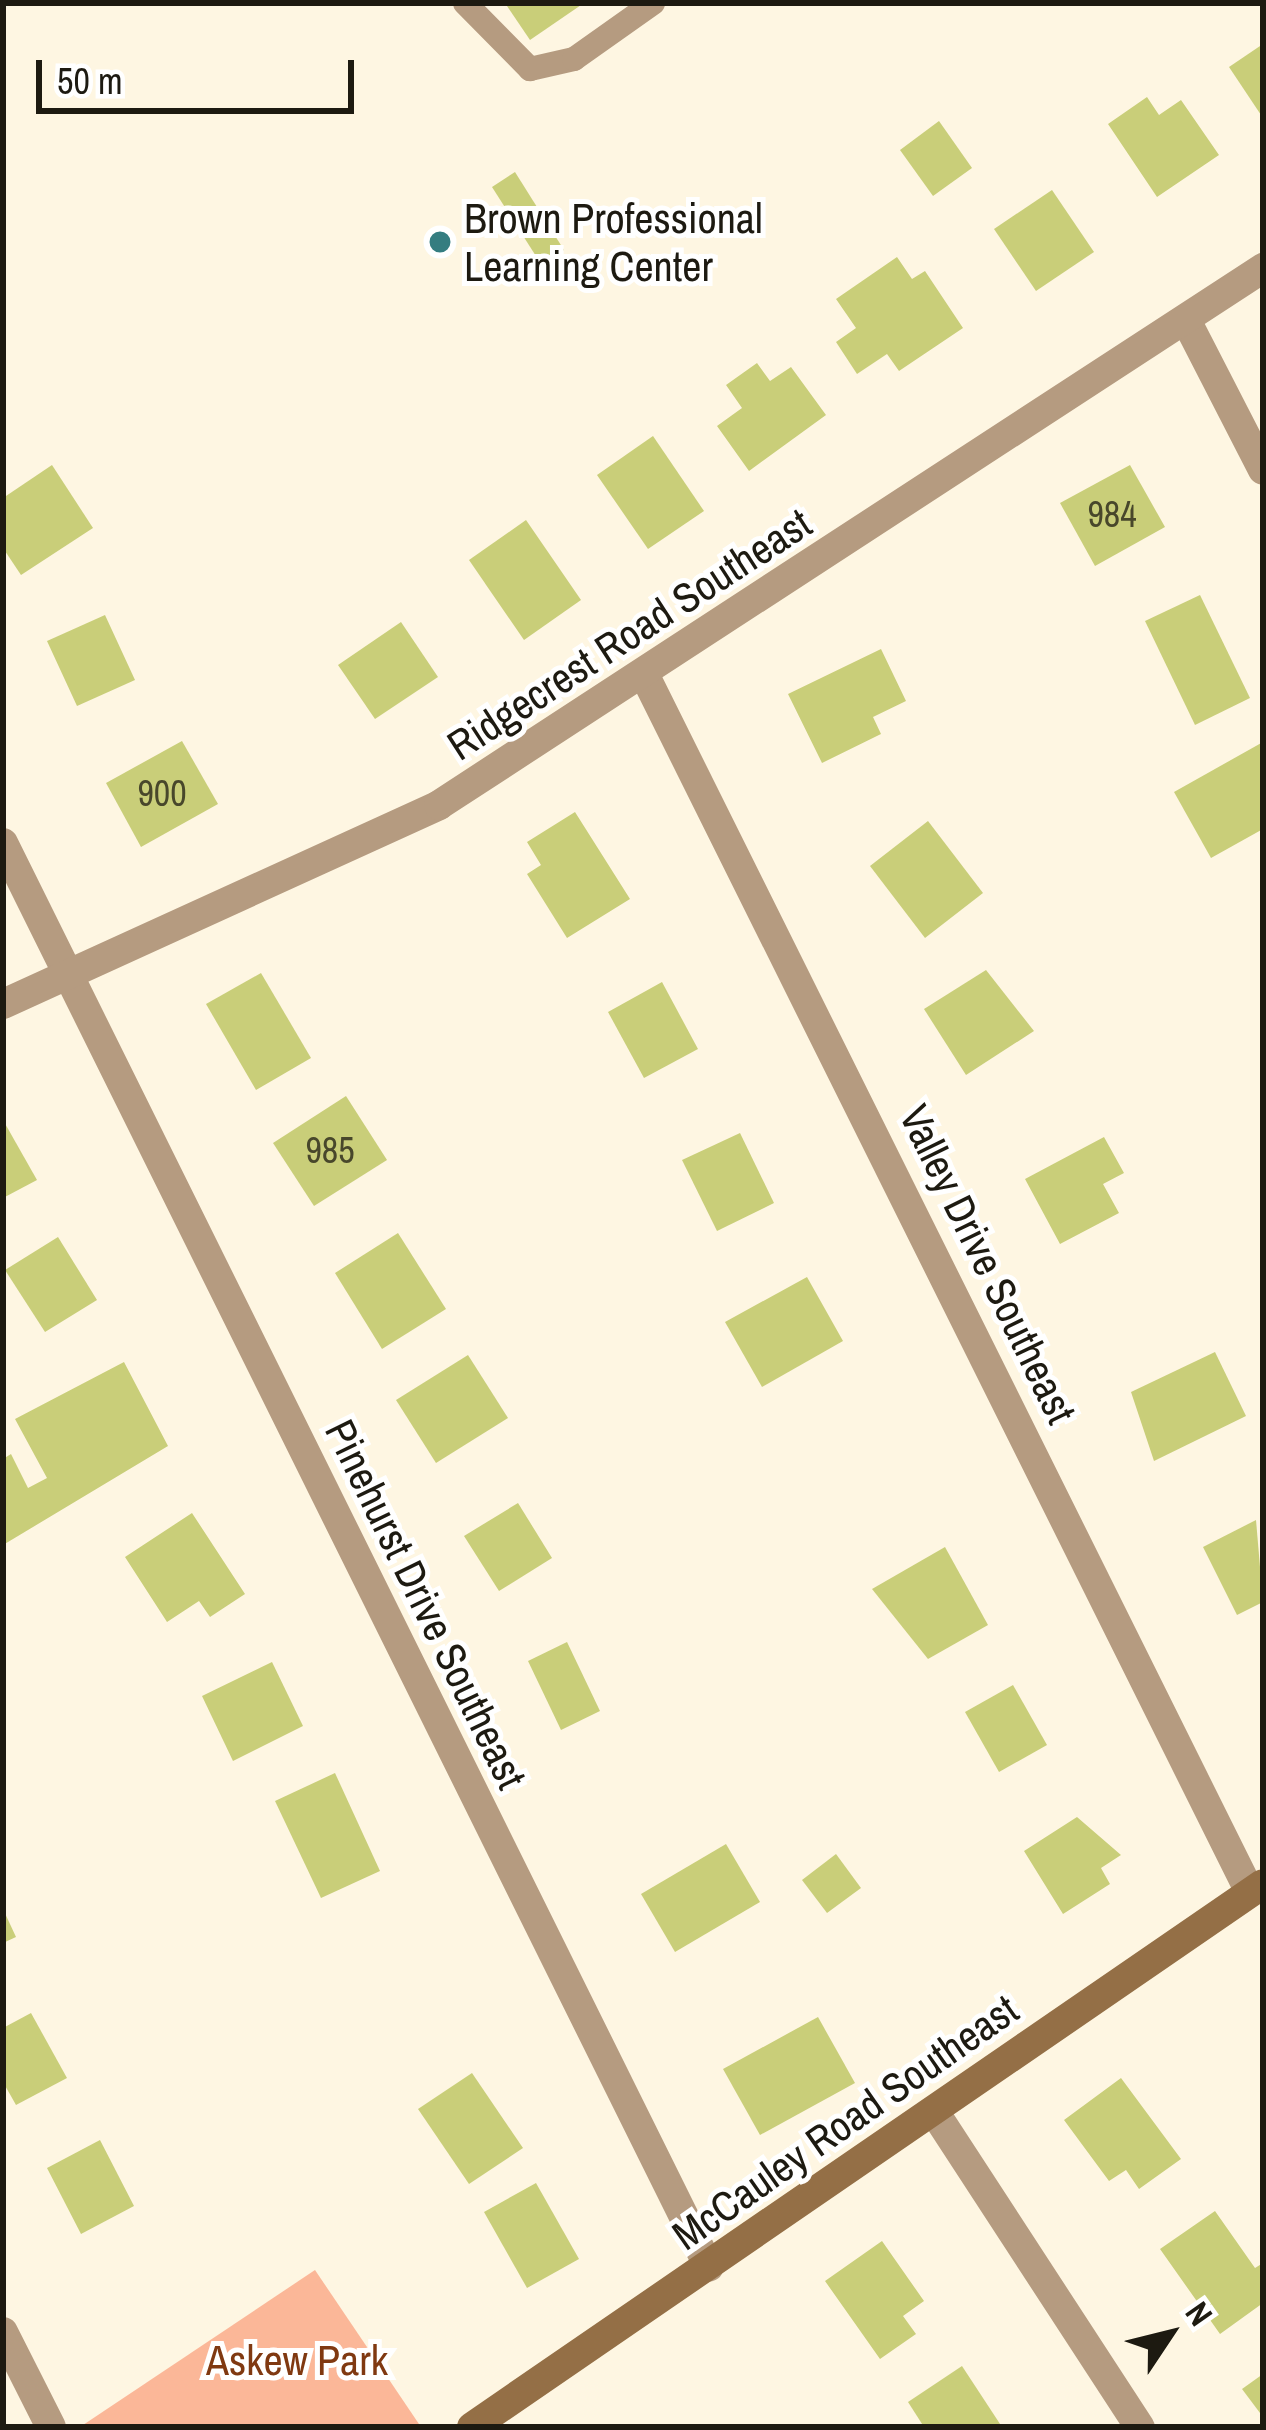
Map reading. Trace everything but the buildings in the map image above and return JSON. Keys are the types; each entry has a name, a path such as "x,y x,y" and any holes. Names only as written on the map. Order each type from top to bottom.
{"street":[{"name":"Ridgecrest Road Southeast","path":"3,1004 365,844 645,676 1263,268"},
{"path":"1186,322 1263,470"},
{"name":"Valley Drive Southeast","path":"645,676 1256,1888"},
{"name":"Pinehurst Drive Southeast","path":"3,843 709,2267"},
{"name":"McCauley Road Southeast","path":"472,2427 1256,1888"},
{"path":"935,2113 1140,2427"},
{"path":"3,2332 51,2427"}],"lane":[{"path":"465,3 530,69 574,59 653,3"}],"green space":[{"name":"Askew Park","path":"315,2270 421,2427 80,2427"}],"place":[{"name":"Brown Professional Learning Center","path":"440,242"}]}
